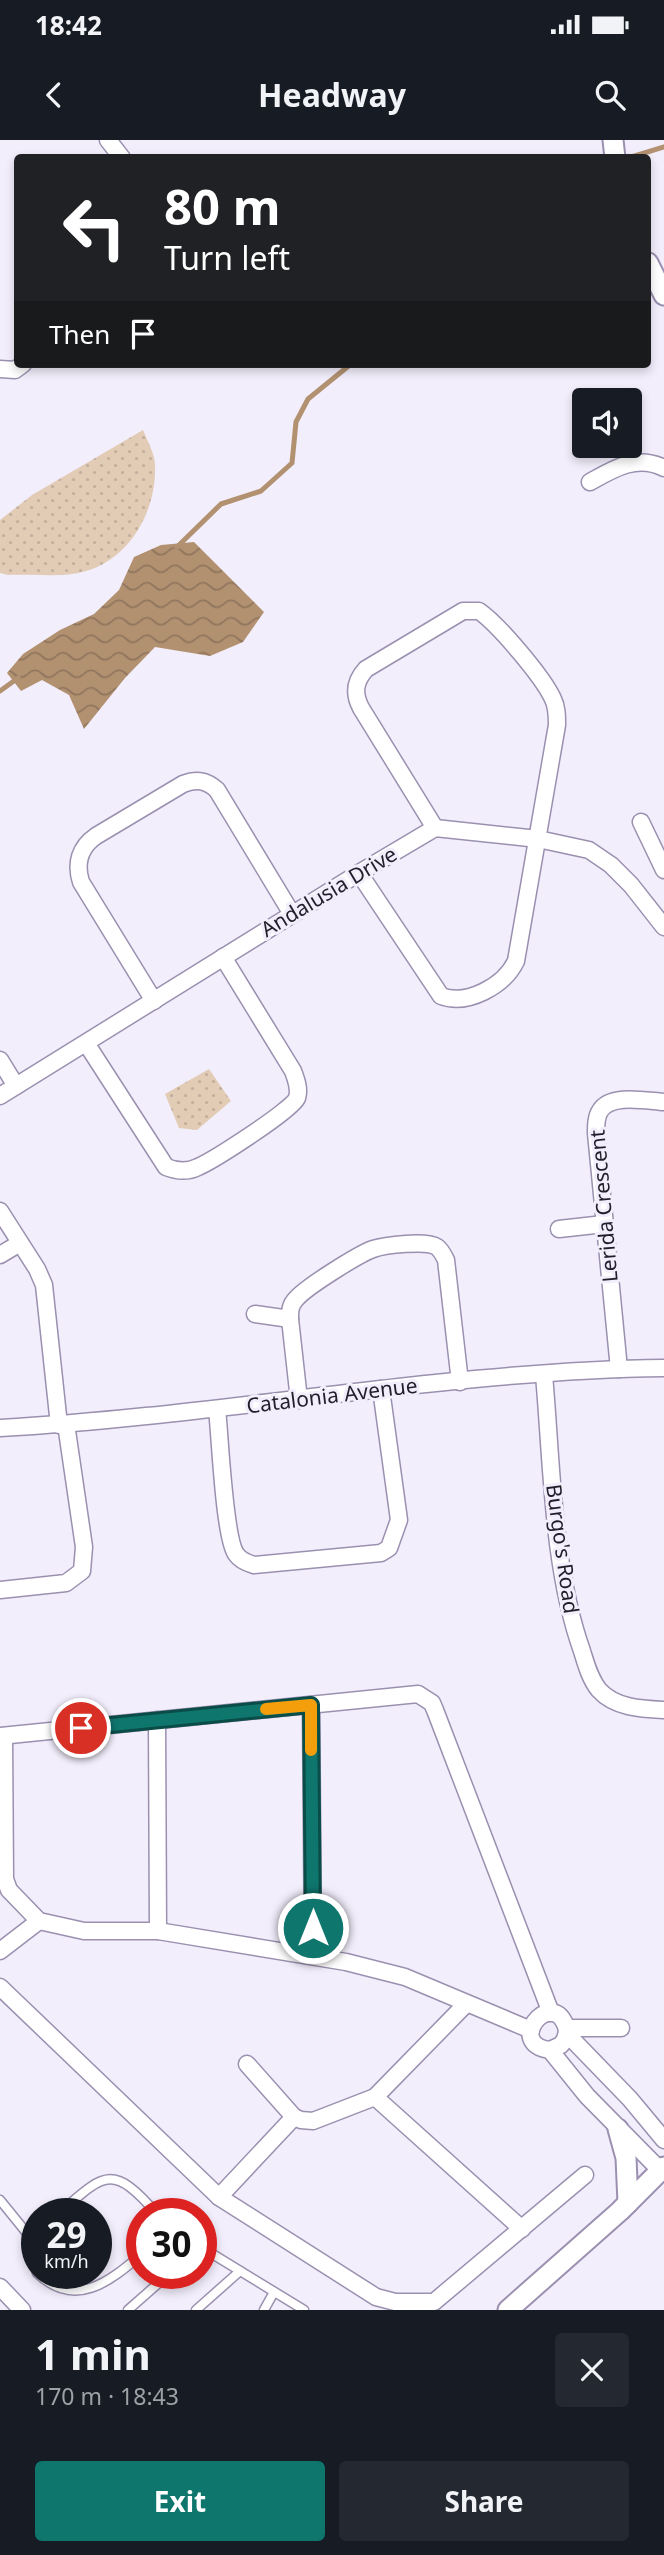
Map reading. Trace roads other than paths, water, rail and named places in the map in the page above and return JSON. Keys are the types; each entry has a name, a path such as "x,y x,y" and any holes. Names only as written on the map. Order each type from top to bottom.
{"street":[{"path":"108,140 119,154"},
{"path":"651,269 664,295"},
{"path":"590,482 614,468 632,462 650,462 664,468"},
{"path":"359,873 440,996 458,1000 469,998 491,987 513,968 538,839 557,712 553,698 498,626 480,611 463,611 366,669 356,685 356,699 360,708 435,828 538,839 589,850 611,865 631,885 664,927"},
{"path":"154,1001 81,882 78,867 81,853 96,836 183,784 195,781 209,783 217,790 292,914"},
{"path":"640,822 664,870"},
{"name":"Andalusia Drive","path":"0,1096 435,828"},
{"path":"86,1044 166,1167 174,1170 197,1168 279,1115 297,1099 298,1088 293,1071 223,957"},
{"path":"0,1060 16,1086"},
{"name":"Lerida Crescent","path":"619,1369 596,1133 600,1109 613,1101 664,1102"},
{"path":"0,1211 37,1269 46,1296 63,1424 84,1547 82,1571 66,1583 0,1590"},
{"path":"559,1229 604,1224"},
{"path":"0,1255 20,1243"},
{"path":"299,1400 290,1306 296,1298 376,1248 429,1243 437,1247 446,1260 460,1382"},
{"path":"255,1314 290,1319"},
{"name":"Catalonia Avenue","path":"0,1428 217,1409 381,1389 619,1369 664,1368"},
{"name":"Burgo's Road","path":"544,1375 565,1596 590,1675 600,1692 613,1700 626,1706 664,1710"},
{"path":"217,1409 228,1527 235,1553 245,1562 254,1565 381,1553 389,1549 399,1520 381,1389"},
{"path":"531,2030 465,2005 405,1977 359,1965 158,1931 84,1931 39,1922 9,1889 5,1879 2,1736 418,1694 432,1703 551,2013 562,2018 567,2031 664,2140"},
{"path":"311,1705 313,1956"},
{"path":"157,1720 158,1931"},
{"path":"0,1951 39,1922"},
{"path":"0,1987 219,2197 376,2297 395,2302 434,2302 585,2175"},
{"path":"247,2064 294,2117 313,2121 375,2097 465,2005"},
{"path":"508,2310 663,2171 614,2125 550,2050 538,2046 531,2036 535,2019 551,2013"},
{"path":"567,2031 621,2028"},
{"path":"550,2050 561,2045 567,2031"},
{"path":"375,2097 522,2229"},
{"path":"614,2125 630,2099"},
{"path":"219,2197 294,2117"},
{"path":"614,2125 626,2158 628,2203"},
{"path":"0,2287 22,2310"}],"lane":[{"path":"77,2198 98,2180 114,2179 124,2182 143,2198"},
{"path":"0,2200 21,2226"},
{"path":"217,2258 304,2310"},
{"path":"112,2279 126,2268"},
{"path":"196,2310 240,2271"},
{"path":"61,2289 97,2289"},
{"path":"128,2310 152,2289"},
{"path":"264,2310 274,2292"}],"water":[{"path":"194,542 264,612 243,642 210,656 155,647 125,678 84,729 69,695 42,680 21,691 7,673 23,654 60,630 94,614 119,590 134,557 161,545"}],"waterway":[{"path":"641,154 664,147"},
{"path":"177,547 221,504 261,491 292,463 296,422 308,399 346,368"},
{"path":"0,691 18,678"}]}
